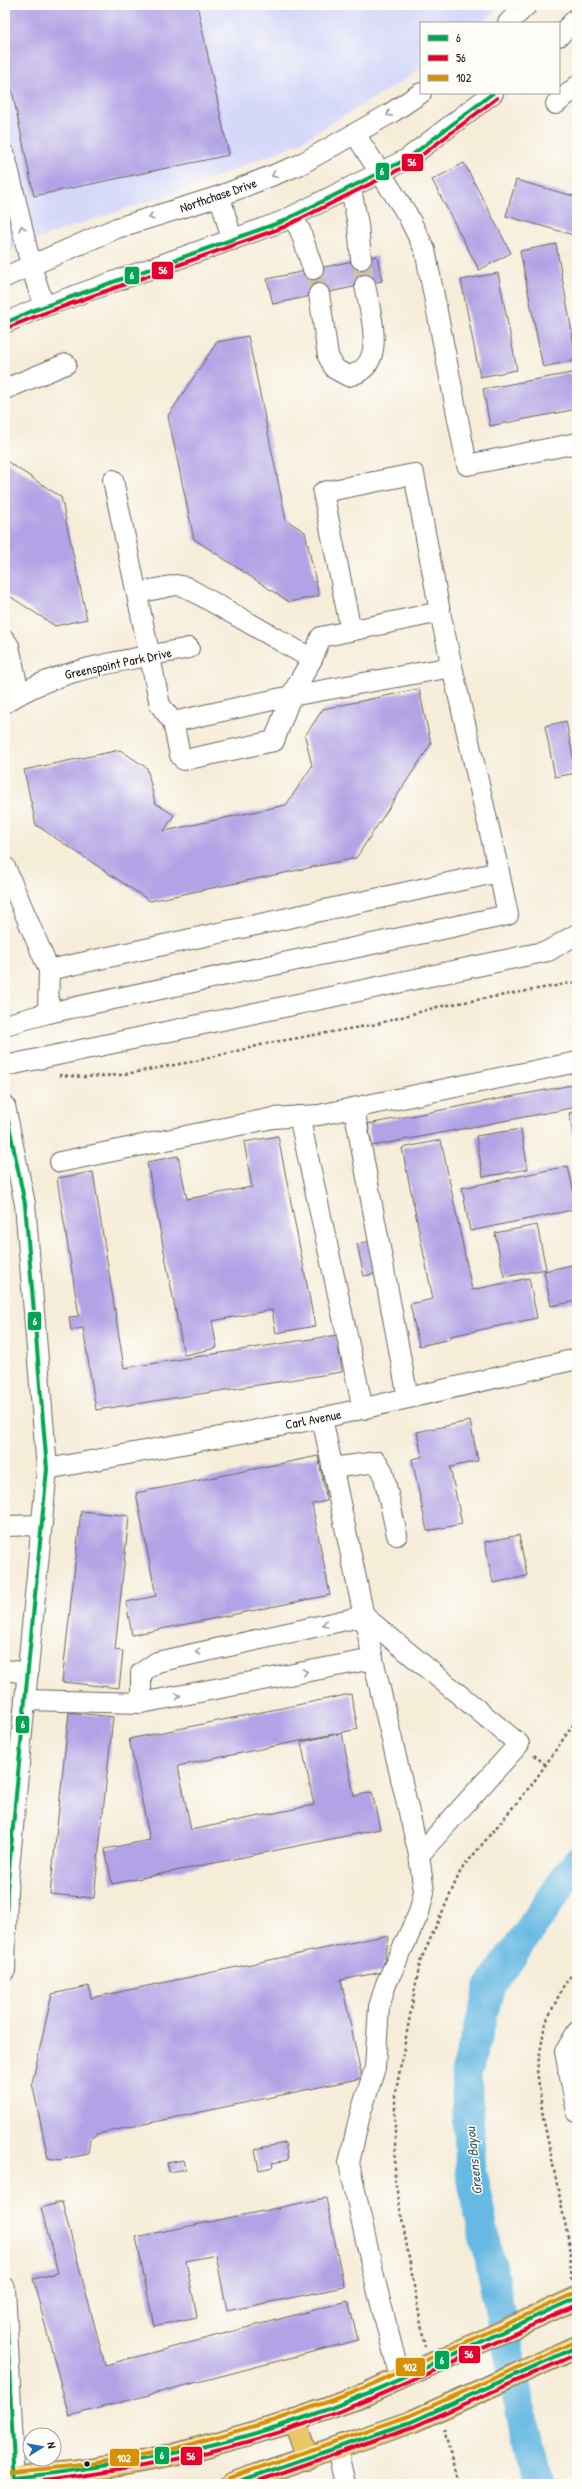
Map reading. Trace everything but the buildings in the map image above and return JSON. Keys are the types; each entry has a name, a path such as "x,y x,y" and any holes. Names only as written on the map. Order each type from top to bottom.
{"main road":[{"path":"12,2480 91,2470 174,2455 294,2420 357,2398 571,2300"},
{"path":"231,2484 308,2459 411,2422 576,2348"},
{"path":"294,2420 308,2459"}],"street":[{"path":"509,22 527,5"},
{"path":"560,35 577,18"},
{"path":"556,104 577,86"},
{"name":"Northchase Drive","path":"5,277 117,228 220,196 299,165 391,113 420,94"},
{"path":"5,323 44,306 232,240 292,217 351,189 407,159 492,94"},
{"path":"355,134 407,214 425,250 467,465 577,443"},
{"path":"5,155 31,266 44,306"},
{"path":"351,189 358,226 361,259"},
{"path":"220,196 232,240"},
{"path":"292,217 300,230 314,269"},
{"path":"319,294 328,356 335,369 348,376 359,374 366,367 374,346 365,285"},
{"path":"5,389 66,364"},
{"path":"5,1025 48,1014 508,915 440,612 414,474 323,492 351,631"},
{"path":"113,480 160,705 173,722 180,755 184,760 274,741 291,696 312,659 321,637 440,612"},
{"path":"137,593 176,585 186,587 312,659"},
{"path":"5,640 9,646 12,698"},
{"name":"Greenspoint Park Drive","path":"12,698 62,674 189,648"},
{"path":"173,722 291,696 452,667"},
{"path":"5,867 49,970 48,1014"},
{"path":"49,970 499,872"},
{"path":"5,1066 548,951 577,934"},
{"path":"60,1162 273,1118 299,1116 354,1108 577,1062"},
{"path":"5,1106 25,1204 47,1469 25,1700 12,1765 6,1890 5,1971"},
{"path":"354,1108 408,1398"},
{"path":"299,1116 363,1409"},
{"name":"Carl Avenue","path":"47,1469 322,1418 577,1359"},
{"path":"322,1418 373,1659 419,1855 424,1892 419,1913 398,1963 386,1984 379,2007 375,2068 360,2116 349,2164 374,2277 400,2378"},
{"path":"332,1468 371,1461 377,1462 383,1472 397,1535"},
{"path":"5,1526 42,1525"},
{"path":"141,1703 141,1673 157,1662 364,1616"},
{"path":"364,1616 520,1744 419,1855"},
{"path":"25,1700 141,1703 373,1659"},
{"path":"5,1670 28,1673"},
{"path":"577,2032 565,2052 577,2112"},
{"path":"5,2288 12,2480"},
{"path":"337,2449 345,2484"}],"path":[{"path":"51,1075 84,1077 128,1073 196,1061 269,1043 378,1024 438,1007 577,982"},
{"path":"431,2364 424,2344 395,2180 395,2096 420,1962 461,1870 533,1783 577,1719"},
{"path":"571,2300 569,2278 570,2252 543,2117 537,2070 545,2024 565,1983 577,1969"}],"shaded area":[{"path":"5,5 503,5 484,22 420,22 420,71 295,145 178,192 64,229 5,253"}],"waterway":[{"name":"Greens Bayou","path":"536,2484 471,2172 466,2074 490,1987 577,1862"}],"tunnel":[{"path":"361,259 365,285"},
{"path":"313,269 319,294"}],"transit line":[{"name":"6","path":"5,323 32,311 281,222 407,159 492,94"},
{"name":"56","path":"7,328 284,227 410,164 497,98"},
{"name":"6","path":"5,1106 25,1204 47,1469 7,1890 5,1971"},
{"name":"6","path":"5,2288 15,2484"},
{"name":"102","path":"5,2473 90,2464 173,2449 276,2420 355,2392 575,2293"},
{"name":"6","path":"15,2478 91,2468 167,2455 242,2437 278,2426 315,2414 382,2387 577,2298"},
{"name":"56","path":"15,2484 103,2473 147,2465 234,2446 276,2433 360,2403 577,2305"},
{"name":"102","path":"229,2478 409,2416 575,2342"},
{"name":"6","path":"231,2484 411,2422 577,2347"},
{"name":"56","path":"249,2484 413,2427 577,2354"}]}
